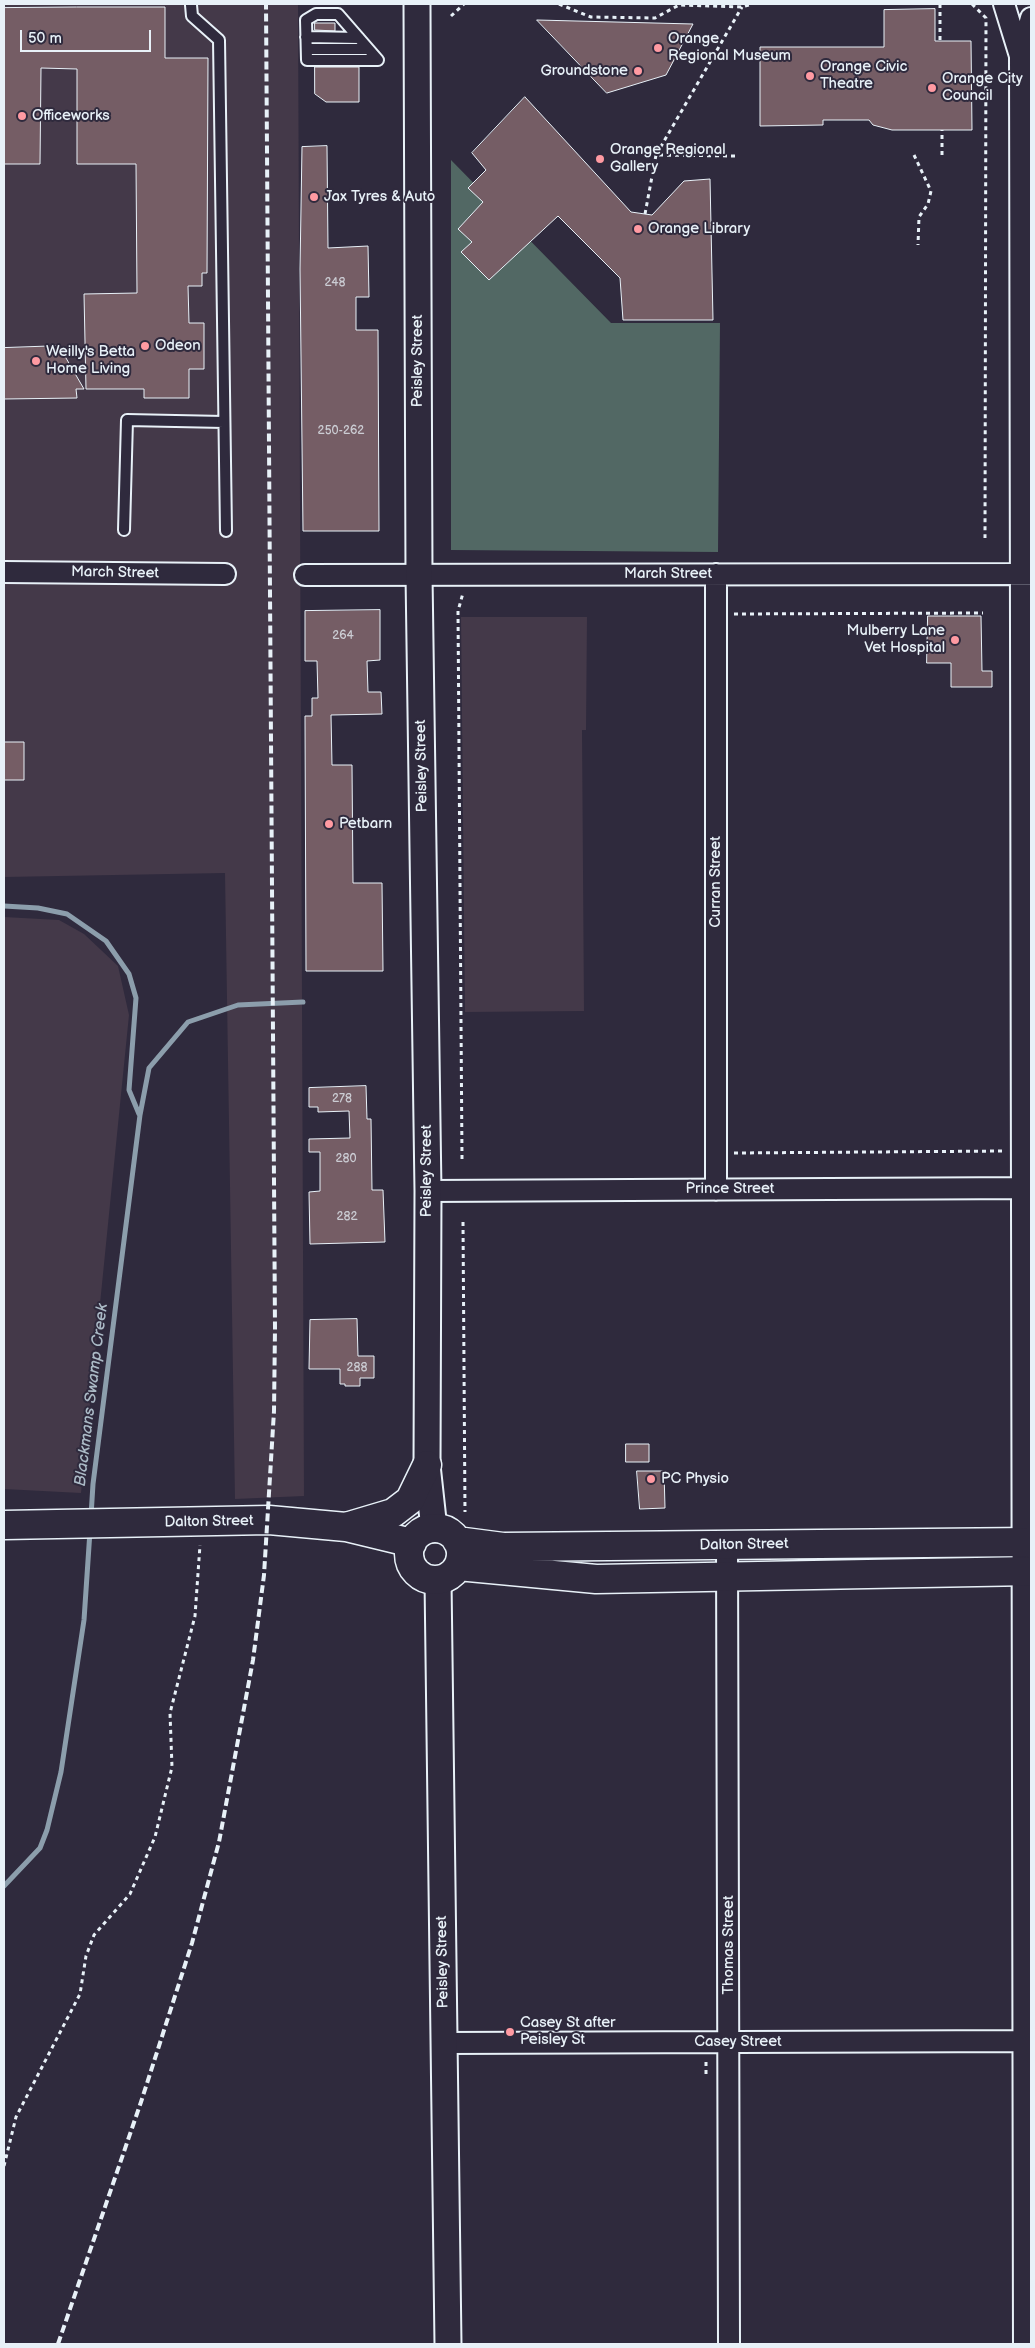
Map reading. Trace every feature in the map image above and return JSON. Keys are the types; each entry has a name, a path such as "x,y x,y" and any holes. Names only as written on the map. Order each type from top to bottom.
{"main road":[{"path":"346,1527 393,1513 410,1500 427,1465"},
{"name":"Dalton Street","path":"4,1525 268,1520 346,1527 440,1552 596,1579 1027,1571"},
{"name":"Dalton Street","path":"440,1552 503,1547 1027,1542"}],"street":[{"name":"Peisley Street","path":"417,4 419,575 428,1190 427,1465 440,1552 448,2344"},
{"path":"1004,4 1020,56 1026,218 1027,2041 1024,2344"},
{"path":"1020,56 1031,18"},
{"name":"March Street","path":"4,572 225,574"},
{"name":"Curran Street","path":"716,574 716,1190"},
{"name":"March Street","path":"305,575 1026,574"},
{"name":"Prince Street","path":"428,1190 1027,1188"},
{"name":"Thomas Street","path":"727,1545 730,2042 729,2344"},
{"name":"Casey Street","path":"444,2043 1027,2041"}],"lane":[{"path":"191,5 192,16 219,40 226,531"},
{"path":"316,14 338,14 378,60 307,60 306,37 306,20 316,14"},
{"path":"306,37 359,38"},
{"path":"307,49 368,49"},
{"path":"124,530 127,420 224,422"}],"path":[{"path":"451,16 464,4"},
{"path":"559,4 591,17 655,18 680,5 742,7 752,4"},
{"path":"940,4 940,41"},
{"path":"972,4 986,18 985,538"},
{"path":"645,214 656,155 742,7"},
{"path":"942,130 942,155"},
{"path":"656,155 735,156"},
{"path":"914,155 931,191 928,204 919,217 918,244"},
{"path":"462,1159 458,611 468,575"},
{"path":"716,614 983,613"},
{"path":"716,1153 982,1151"},
{"path":"463,1222 464,1512"},
{"path":"4,2166 16,2117 80,1994 86,1956 94,1935 130,1894 155,1837 172,1767 170,1713 195,1616 200,1545"}],"shaded area":[{"path":"4,4 298,4 304,1496 235,1499 225,873 4,877"},
{"path":"461,617 587,617 586,730 582,730 584,1011 465,1012"},
{"path":"4,917 59,920 84,934 118,966 129,1015 81,1493 4,1489"}],"green space":[{"path":"451,160 611,323 720,323 718,552 451,550"}],"building":[{"path":"165,7 165,58 208,58 207,273 202,273 202,286 188,286 189,323 204,323 204,369 189,369 189,398 144,398 144,389 86,389 84,294 137,293 136,164 77,164 77,69 41,68 40,164 4,164 4,8"},
{"path":"935,9 935,41 971,41 972,130 892,130 873,125 869,120 823,120 823,125 760,126 760,47 884,47 884,10"},
{"path":"537,20 693,24 666,75 607,93"},
{"path":"315,23 335,23 335,31 315,30"},
{"path":"315,67 359,67 359,102 326,102 315,94"},
{"path":"525,97 631,212 652,215 684,181 710,179 713,320 623,320 620,278 558,216 489,280 461,252 472,242 458,229 483,202 468,188 486,170 472,153"},
{"path":"327,146 328,248 368,246 369,297 356,297 356,330 378,330 379,531 303,531 300,269 302,147"},
{"name":"Weilly's Betta Home Living","path":"59,346 84,389 76,389 77,398 4,399 4,348"},
{"path":"380,610 380,660 367,661 368,692 381,692 382,714 331,715 332,765 352,765 353,883 382,883 383,971 306,971 305,716 312,716 312,698 318,698 317,661 305,661 305,611"},
{"name":"Mulberry Lane Vet Hospital","path":"928,616 981,616 982,671 992,671 992,687 951,687 951,663 927,663"},
{"path":"4,742 24,742 24,780 4,780"},
{"path":"366,1086 367,1119 371,1119 372,1190 383,1190 385,1242 310,1244 309,1192 320,1191 320,1152 309,1152 309,1139 350,1138 349,1111 318,1112 318,1107 309,1107 309,1088"},
{"path":"357,1319 358,1356 374,1356 374,1378 360,1378 360,1386 345,1386 345,1384 340,1384 340,1369 309,1369 310,1320"},
{"path":"626,1444 649,1444 649,1462 626,1462"},
{"path":"637,1471 664,1471 665,1508 640,1509"}],"waterway":[{"path":"4,906 38,908 67,914 106,941 129,974 136,998 129,1090 139,1114"},
{"name":"Blackmans Swamp Creek","path":"91,1516 93,1484 140,1115 149,1068 188,1022 238,1005 303,1002"},
{"name":"Blackmans Swamp Creek","path":"4,1886 40,1848 47,1830 61,1772 84,1620 90,1531"}],"railway":[{"path":"58,2344 141,2102 192,1943 219,1842 253,1660 264,1575 274,1411 275,1328 266,4"}],"place":[{"name":"Orange Regional Museum","path":"658,48"},
{"name":"Groundstone","path":"638,71"},
{"name":"Orange Civic Theatre","path":"810,76"},
{"name":"Orange City Council","path":"932,88"},
{"name":"Officeworks","path":"22,116"},
{"name":"Orange Regional Gallery","path":"600,159"},
{"name":"Jax Tyres & Auto","path":"314,197"},
{"name":"Orange Library","path":"638,229"},
{"name":"Odeon","path":"145,346"},
{"name":"Weilly's Betta Home Living","path":"36,361"},
{"name":"Mulberry Lane Vet Hospital","path":"955,640"},
{"name":"Petbarn","path":"329,824"},
{"name":"PC Physio","path":"651,1479"},
{"name":"Casey St after Peisley St","path":"510,2032"}]}
